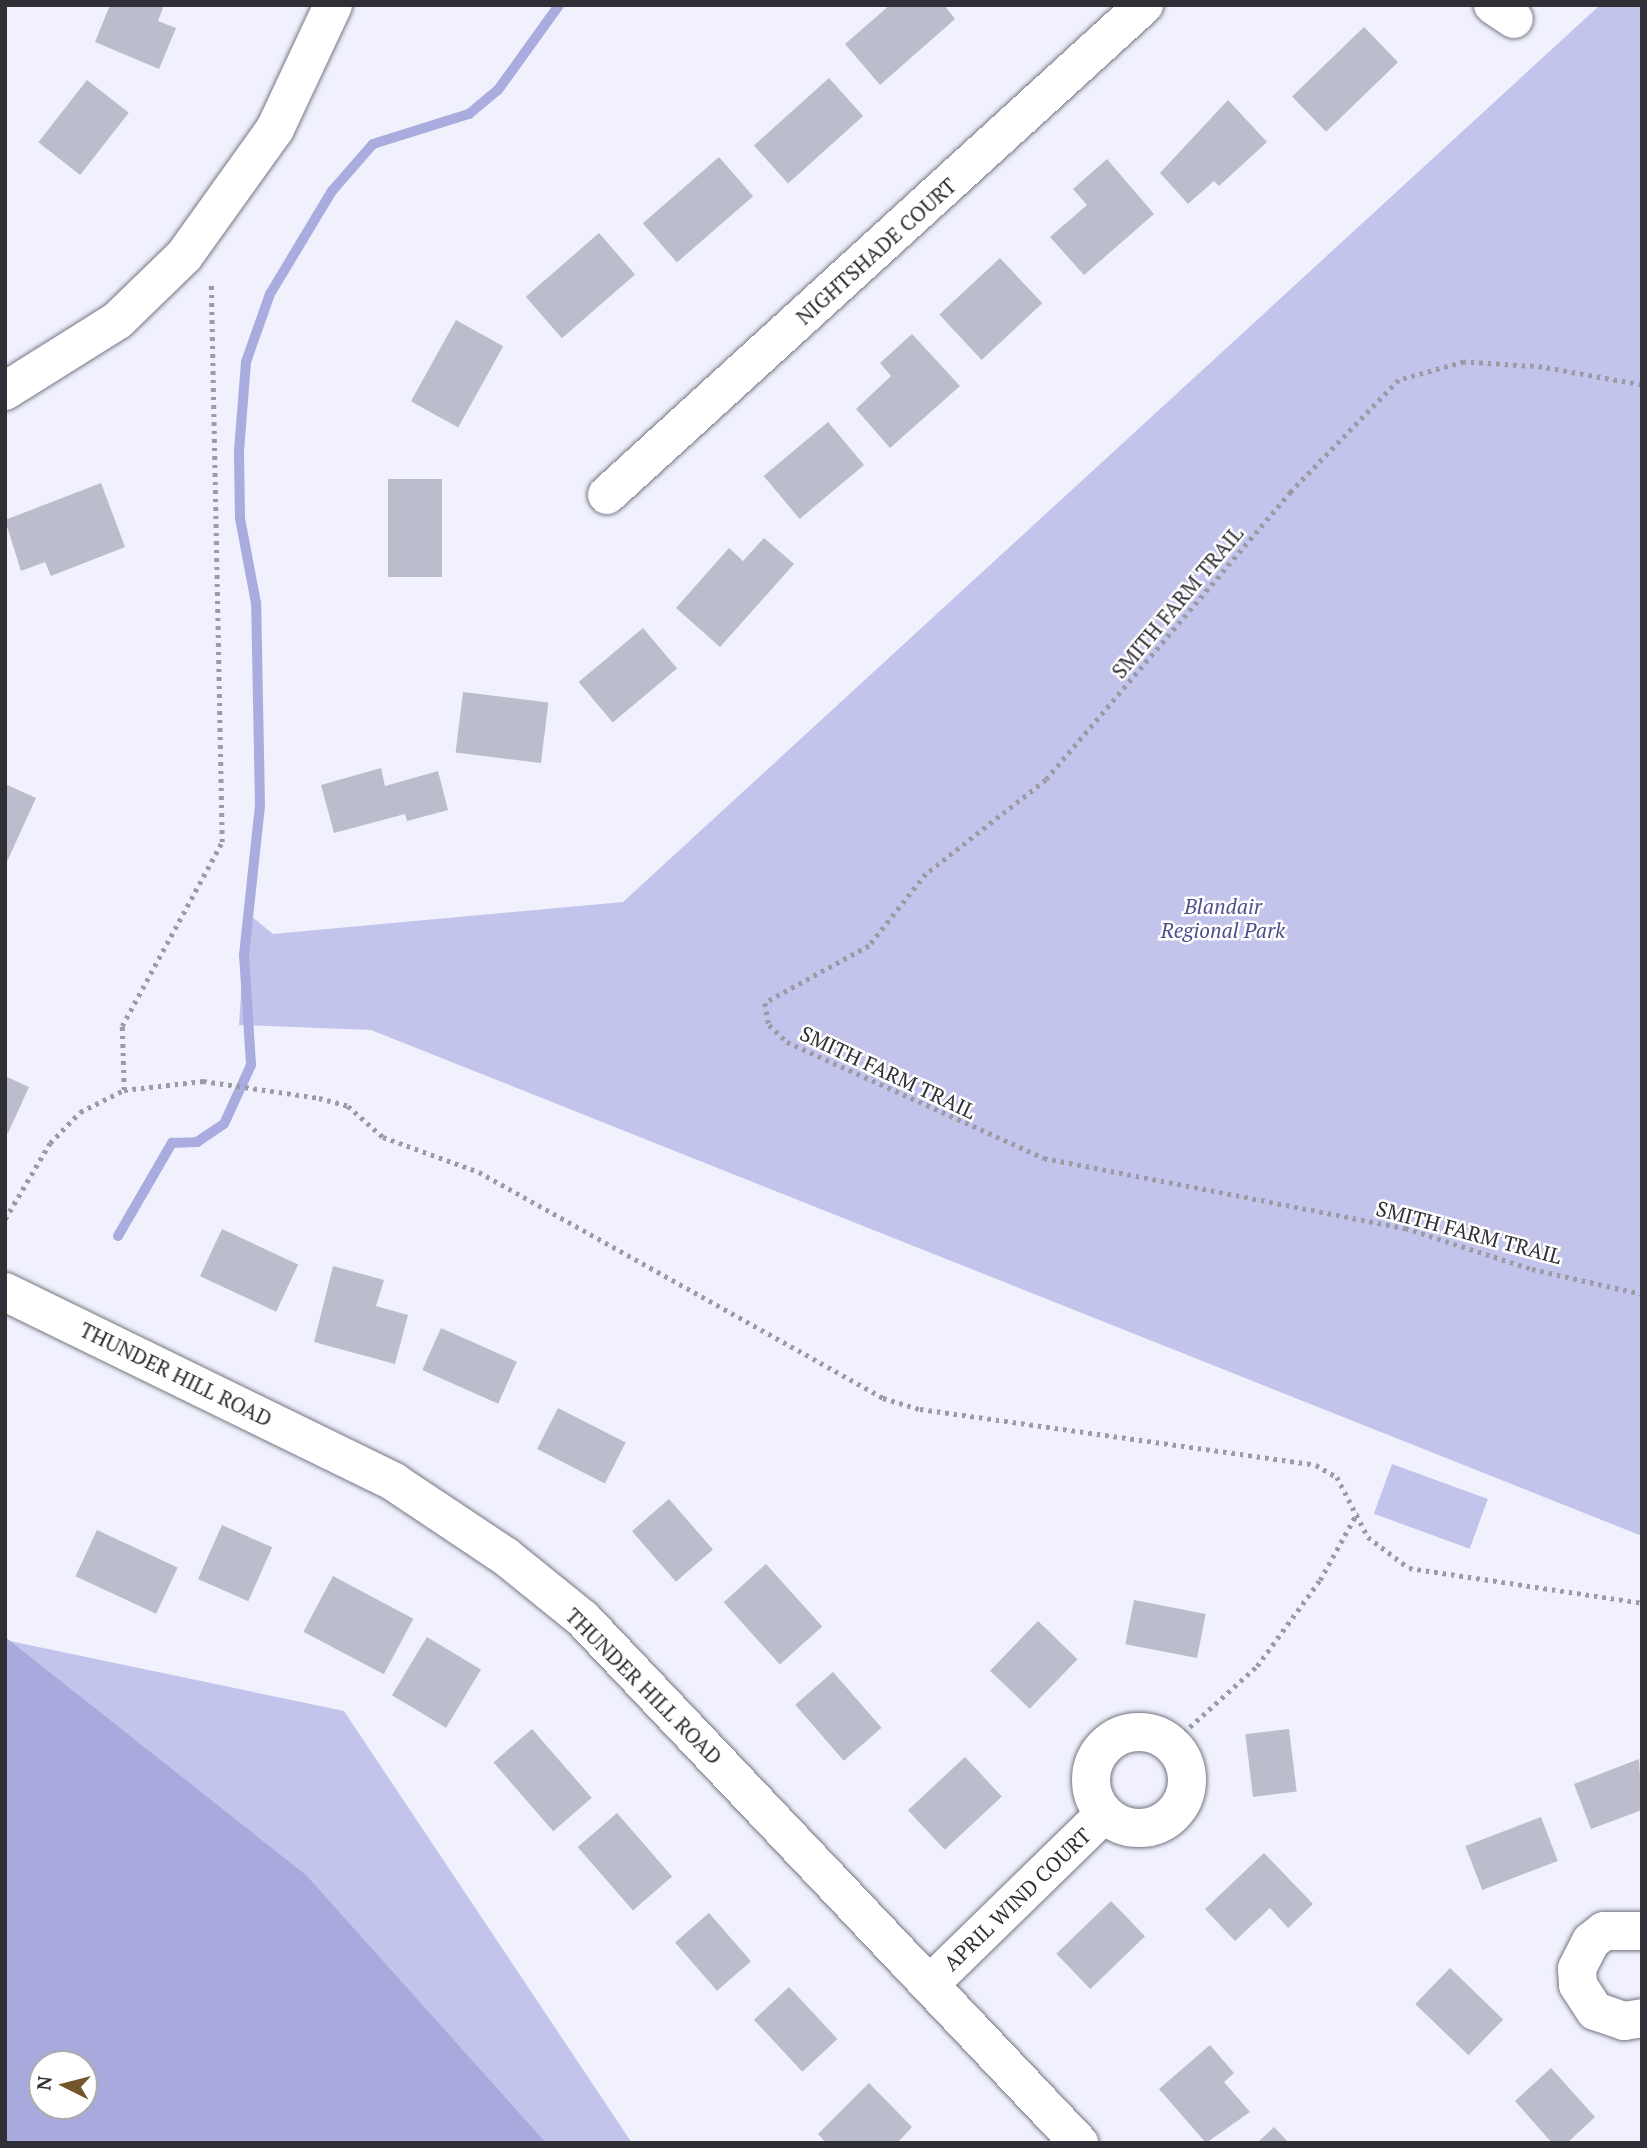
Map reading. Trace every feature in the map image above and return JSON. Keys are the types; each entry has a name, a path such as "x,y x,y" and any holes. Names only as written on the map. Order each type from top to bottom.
{"street":[{"path":"5,391 118,320 184,257 275,129 333,5"},
{"name":"NIGHTSHADE COURT","path":"607,495 1144,5"},
{"name":"THUNDER HILL ROAD","path":"5,1292 394,1482 505,1556 583,1619 1079,2143"},
{"name":"APRIL WIND COURT","path":"1141,1732 1171,1744 1181,1756 1186,1786 1174,1814 1161,1823 1131,1828 1104,1814 1091,1785 1098,1753 1125,1734 1141,1732"},
{"name":"APRIL WIND COURT","path":"930,1984 1104,1814"},
{"path":"1642,1931 1604,1931 1591,1941 1577,1969 1578,1985 1595,2011 1624,2021 1642,2018"}],"path":[{"path":"124,1090 122,1026 212,866 225,814 213,284 184,257"},
{"name":"SMITH FARM TRAIL","path":"1642,385 1464,362 1399,380 1292,492 1046,780 926,874 869,946 765,1003 769,1025 787,1042 1044,1158 1405,1228 1532,1269 1642,1294"},
{"path":"5,1219 50,1143 80,1112 124,1090 203,1081 289,1093 348,1106 383,1137 480,1171 883,1398 920,1409 1316,1465 1337,1476 1368,1537 1409,1568 1642,1603"},
{"path":"1171,1744 1257,1666 1320,1580 1357,1512"}],"green space":[{"name":"Blandair Regional Park","path":"1600,5 1642,5 1642,1536 371,1030 239,1025 246,912 273,934 623,902"},
{"path":"1392,1464 1488,1499 1470,1549 1374,1514"},
{"path":"5,1640 344,1711 632,2143 5,2143"}],"shaded area":[{"path":"5,1637 306,1875 546,2143 5,2143"}],"building":[{"path":"110,5 164,5 158,21 176,28 159,69 95,42"},
{"path":"890,5 944,5 955,19 880,85 845,44"},
{"path":"1364,27 1398,62 1326,132 1292,96"},
{"path":"829,78 863,116 788,183 754,146"},
{"path":"87,80 129,113 80,175 38,142"},
{"path":"1228,100 1267,142 1219,186 1214,181 1188,204 1160,173"},
{"path":"719,157 753,196 677,263 643,223"},
{"path":"1107,159 1154,214 1084,275 1050,237 1087,205 1073,189"},
{"path":"599,233 635,275 562,338 526,297"},
{"path":"1000,258 1042,303 982,360 939,315"},
{"path":"456,320 503,346 458,428 411,401"},
{"path":"912,334 960,386 890,448 856,409 891,376 880,363"},
{"path":"828,422 864,465 800,519 764,476"},
{"path":"388,479 442,479 442,577 388,577"},
{"path":"101,483 125,547 51,576 45,562 21,571 5,520"},
{"path":"764,538 794,564 720,647 676,608 729,548 743,561"},
{"path":"643,628 677,669 613,723 579,682"},
{"path":"463,692 548,702 541,763 456,753"},
{"path":"381,768 385,786 438,771 448,810 407,821 405,814 334,833 321,785"},
{"path":"5,784 36,798 5,866"},
{"path":"5,1076 29,1087 8,1133 5,1132"},
{"path":"222,1229 298,1264 276,1312 200,1276"},
{"path":"333,1266 384,1280 376,1306 408,1315 395,1364 314,1342"},
{"path":"441,1328 517,1362 498,1404 422,1370"},
{"path":"558,1408 626,1443 605,1483 537,1449"},
{"path":"669,1499 713,1550 676,1582 632,1531"},
{"path":"222,1525 272,1547 248,1601 198,1579"},
{"path":"97,1530 178,1568 156,1614 75,1576"},
{"path":"766,1564 822,1626 780,1665 724,1602"},
{"path":"333,1576 413,1619 384,1674 303,1632"},
{"path":"1134,1600 1206,1614 1197,1658 1125,1644"},
{"path":"1038,1621 1078,1659 1030,1709 990,1671"},
{"path":"427,1637 481,1669 446,1728 392,1695"},
{"path":"833,1672 882,1728 844,1761 795,1705"},
{"path":"532,1729 592,1798 553,1831 494,1762"},
{"path":"1289,1729 1297,1792 1253,1797 1245,1734"},
{"path":"965,1757 1002,1796 945,1850 908,1810"},
{"path":"1639,1759 1642,1810 1591,1829 1574,1784"},
{"path":"617,1813 672,1876 633,1911 578,1847"},
{"path":"1541,1817 1558,1861 1482,1890 1465,1846"},
{"path":"1264,1853 1313,1904 1288,1928 1270,1908 1235,1941 1205,1909"},
{"path":"1111,1901 1145,1936 1090,1989 1056,1954"},
{"path":"709,1913 751,1961 717,1991 675,1943"},
{"path":"1450,1968 1503,2019 1468,2055 1415,2004"},
{"path":"789,1987 837,2039 802,2072 754,2020"},
{"path":"1210,2045 1234,2073 1224,2082 1250,2112 1206,2143 1159,2089"},
{"path":"1551,2068 1595,2117 1567,2143 1552,2143 1515,2101"},
{"path":"869,2083 912,2127 897,2143 826,2143 818,2134"},
{"path":"1274,2127 1289,2143 1257,2143"}],"waterway":[{"path":"118,1236 172,1143 197,1142 224,1124 251,1065 244,955 260,805 256,603 240,518 239,451 246,362 270,294 332,191 373,144 469,114 498,90 559,5"}]}
